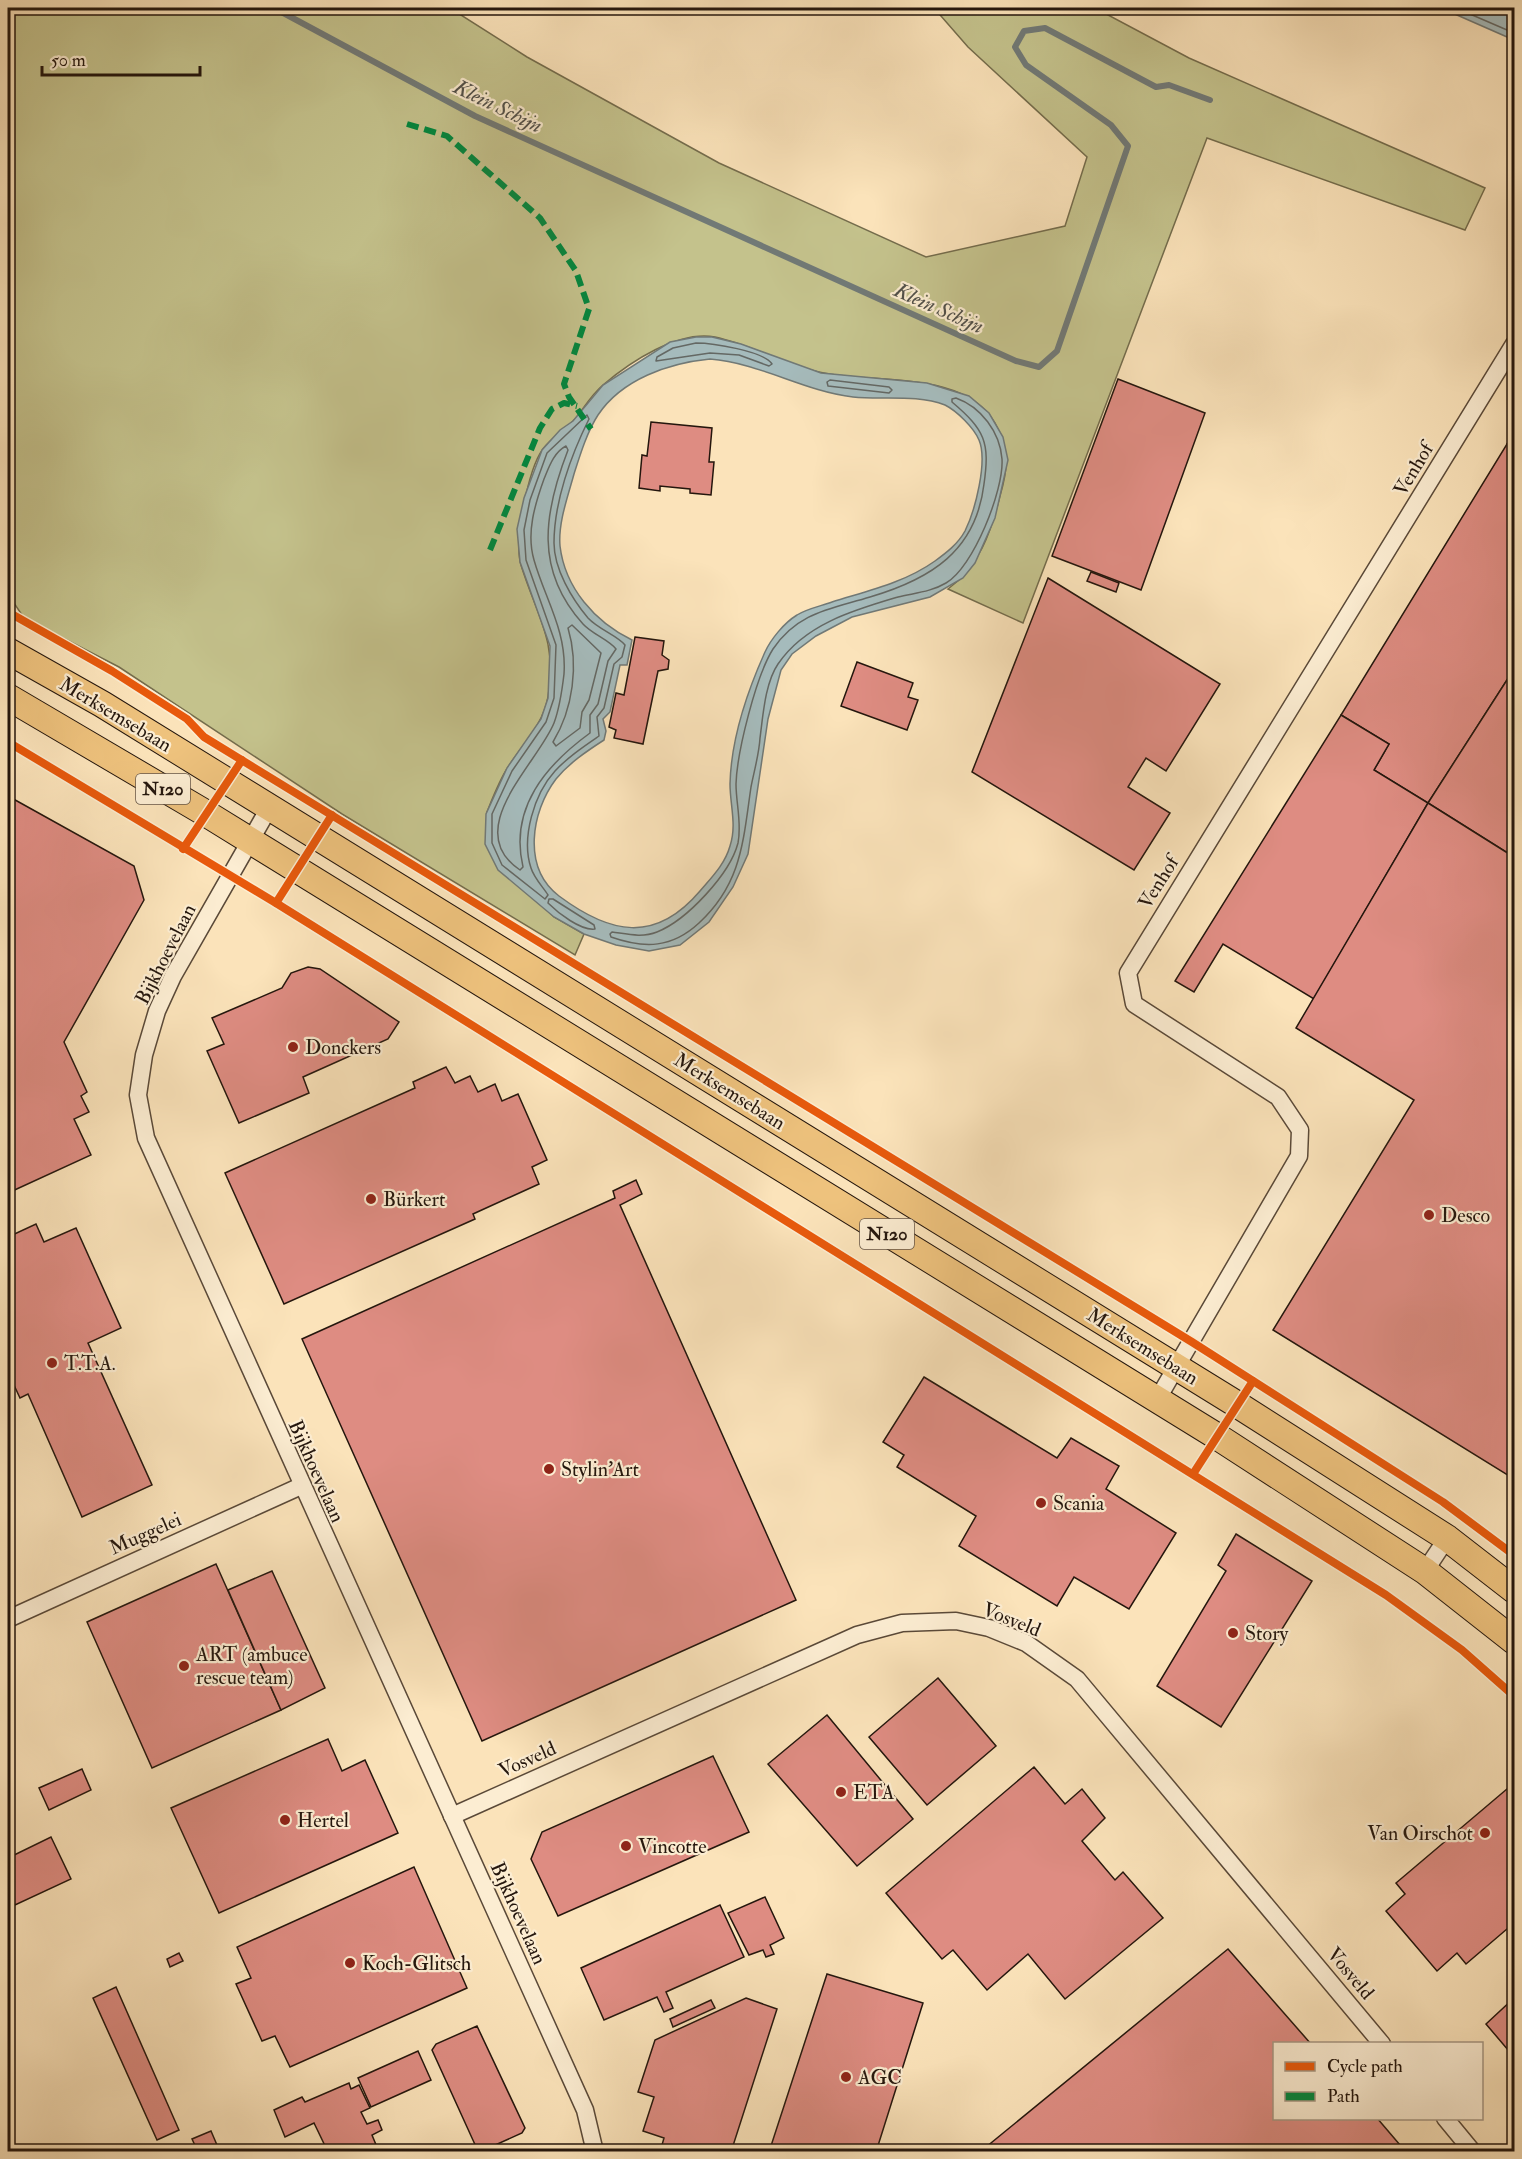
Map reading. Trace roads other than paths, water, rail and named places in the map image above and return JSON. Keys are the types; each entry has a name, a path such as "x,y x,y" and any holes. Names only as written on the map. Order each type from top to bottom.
{"main road":[{"name":"Merksemsebaan","path":"8,651 102,704 1176,1367 1447,1538 1515,1590"},
{"name":"Merksemsebaan","path":"8,696 250,841 1157,1400 1425,1571 1515,1641"}],"street":[{"name":"Venhof","path":"1157,1400 1299,1156 1300,1130 1278,1097 1134,1004 1128,973 1515,344"},
{"name":"Bijkhoevelaan","path":"269,808 173,976 157,1011 144,1055 138,1095 146,1138 301,1486 585,2110 595,2151"},
{"name":"Muggelei","path":"8,1619 301,1486"},
{"path":"1425,1571 1447,1538"},
{"name":"Vosveld","path":"452,1816 857,1635 902,1623 956,1622 989,1628 1026,1643 1077,1679 1381,2042"},
{"path":"1447,2120 1473,2151"}],"water":[{"path":"1441,8 1514,8 1514,40"},
{"path":"696,337 712,337 741,344 821,373 927,383 969,396 989,413 1003,437 1008,460 995,518 975,563 963,578 930,597 852,617 816,636 792,654 781,670 768,719 748,854 733,887 709,922 680,945 649,951 616,945 584,934 554,917 498,870 485,844 486,814 507,768 541,719 548,698 550,646 520,562 517,529 524,498 542,450 560,430 573,421 603,385 670,342","holes":["710,359 728,362 835,394 864,398 923,400 945,405 965,420 979,440 982,460 979,486 965,531 955,544 935,561 898,581 805,611 792,618 778,632 758,667 746,700 733,751 730,784 733,830 725,859 700,891 683,908 666,919 649,926 632,928 614,925 596,919 559,896 547,884 539,871 535,855 536,823 547,792 567,768 604,740 606,731 603,719 610,712 620,665 627,665 632,640 606,624 584,602 575,589 568,576 560,546 562,519 584,444 594,422 608,402 633,383 663,369"]}],"waterway":[{"name":"Klein Schijn","path":"274,8 475,116 1016,361 1039,367 1057,351 1128,146 1111,125 1026,65 1015,47 1024,31 1045,28 1156,87 1169,85 1210,100"}],"place":[{"name":"Donckers","path":"293,1047"},
{"name":"Bürkert","path":"371,1199"},
{"name":"Desco","path":"1429,1215"},
{"name":"T.T.A.","path":"52,1363"},
{"name":"Stylin'Art","path":"549,1469"},
{"name":"Scania","path":"1041,1503"},
{"name":"Story","path":"1233,1633"},
{"name":"ART (ambuce rescue team)","path":"184,1666"},
{"name":"ETA","path":"841,1792"},
{"name":"Hertel","path":"285,1820"},
{"name":"Van Oirschot","path":"1485,1833"},
{"name":"Vincotte","path":"626,1846"},
{"name":"Koch-Glitsch","path":"350,1963"},
{"name":"AGC","path":"846,2077"}]}
